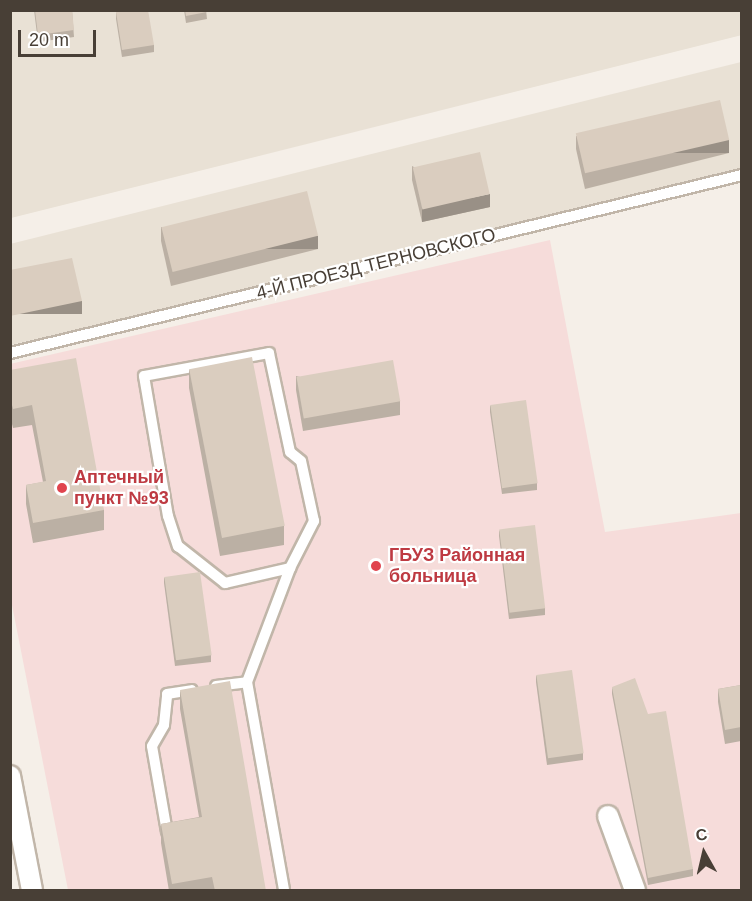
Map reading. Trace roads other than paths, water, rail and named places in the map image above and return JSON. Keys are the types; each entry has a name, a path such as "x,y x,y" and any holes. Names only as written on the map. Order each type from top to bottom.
{"street":[{"path":"10,776 32,891"},
{"path":"608,816 635,891"}],"lane":[{"name":"4-Й ПРОЕЗД ТЕРНОВСКОГО","path":"10,353 741,175"},
{"path":"284,891 247,682 290,568 314,521 302,461 290,452 268,353 144,376 168,516 178,546 225,583 290,568"},
{"path":"167,832 152,746 164,725 167,694 247,682"}],"place":[{"name":"Аптечный пункт №93","path":"62,488"},
{"name":"ГБУЗ Районная больница","path":"376,566"}]}
